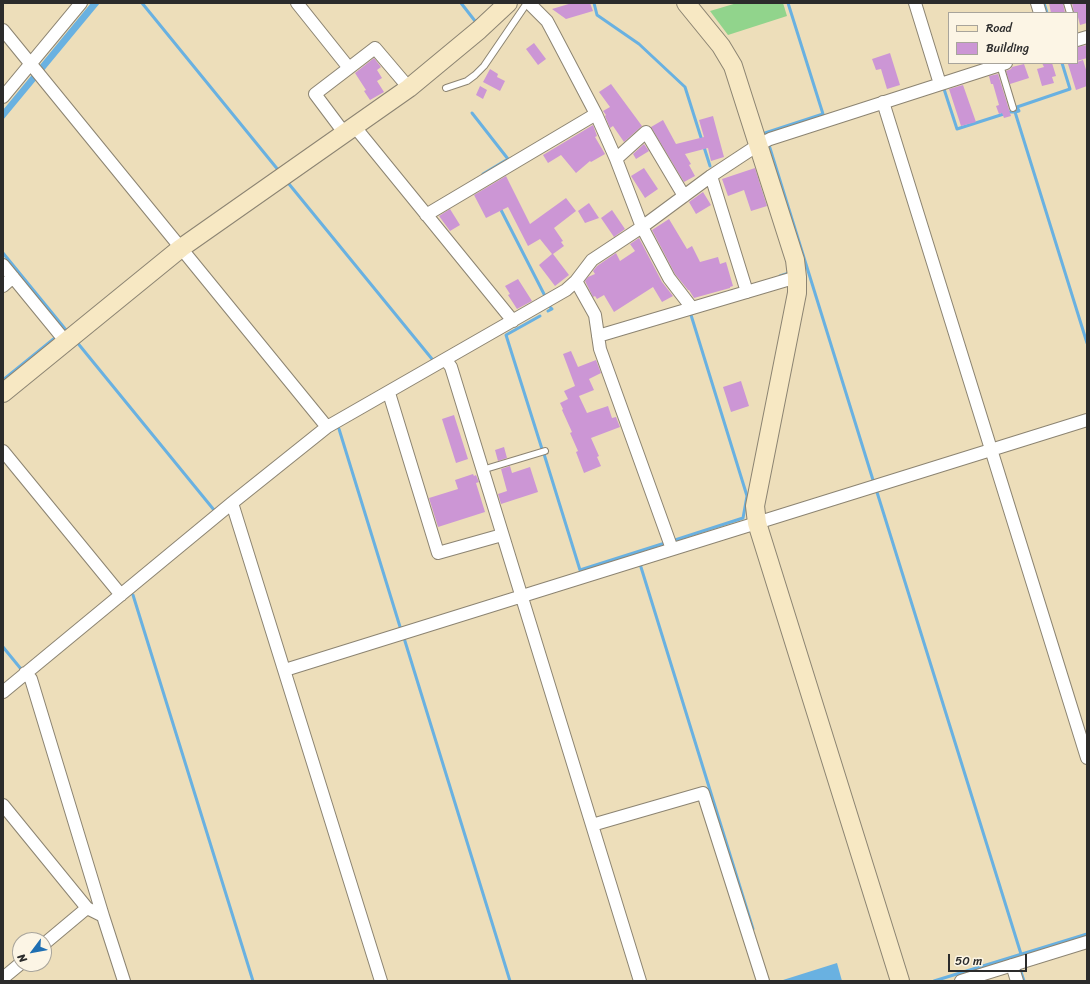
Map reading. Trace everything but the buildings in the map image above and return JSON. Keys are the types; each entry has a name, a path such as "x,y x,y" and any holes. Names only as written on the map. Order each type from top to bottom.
{"street":[{"path":"3,97 36,70 82,3"},
{"path":"297,3 349,68"},
{"path":"3,393 181,248 350,131 409,88 479,30 508,3"},
{"path":"528,3 547,21 596,114 616,159 642,227 669,278 692,308"},
{"path":"686,3 721,46 733,66 795,260 798,277 797,293 755,506 757,523 900,981"},
{"path":"915,3 940,84"},
{"path":"3,30 328,427"},
{"path":"409,88 375,48 315,94 426,215 513,321"},
{"path":"3,692 232,503 328,427 566,290 592,260 642,227 711,176 758,145 770,138 1003,64"},
{"path":"883,102 1087,758"},
{"path":"426,215 596,114"},
{"path":"616,159 646,132 684,196"},
{"path":"711,176 747,292"},
{"path":"3,265 66,342"},
{"path":"3,286 13,277"},
{"path":"598,336 798,277"},
{"path":"576,280 595,315 600,349 672,549"},
{"path":"446,360 451,367 640,981"},
{"path":"389,393 438,553 502,535"},
{"path":"285,670 1087,420"},
{"path":"3,451 121,595"},
{"path":"232,503 382,981"},
{"path":"25,673 31,679 124,981"},
{"path":"592,825 703,793 763,981"},
{"path":"3,805 87,908 103,916"},
{"path":"52,937 87,908"},
{"path":"961,981 1087,942"},
{"path":"1016,964 1017,981"},
{"path":"3,978 12,971"}],"lane":[{"path":"446,88 467,80 475,75 484,66 528,3"},
{"path":"1003,64 1013,108"},
{"path":"482,470 545,451"}],"green space":[{"path":"737,3 783,3 787,16 728,35 710,11"}],"water":[{"path":"91,3 100,3 3,120 3,110"},
{"path":"837,963 842,981 783,981 783,980"}],"waterway":[{"path":"142,3 279,171"},
{"path":"461,3 475,21"},
{"path":"594,3 597,15 639,44 685,87 710,166"},
{"path":"765,133 823,114 788,3"},
{"path":"1044,3 1047,12"},
{"path":"1062,64 1070,89 1017,107 1019,111 1015,112 1087,343"},
{"path":"944,89 957,129 1010,112 1015,112"},
{"path":"472,113 508,159 483,174 484,176"},
{"path":"769,145 873,480"},
{"path":"289,184 432,359"},
{"path":"500,208 546,298"},
{"path":"3,253 66,330"},
{"path":"780,276 789,273"},
{"path":"548,311 552,309 550,307"},
{"path":"675,540 743,518 747,496 691,315"},
{"path":"540,316 506,335 542,449"},
{"path":"3,380 56,337"},
{"path":"76,341 214,510"},
{"path":"339,429 401,630"},
{"path":"544,454 580,570 665,543"},
{"path":"876,489 1021,954"},
{"path":"640,564 753,929"},
{"path":"133,595 253,981"},
{"path":"404,638 510,981"},
{"path":"3,647 21,669"},
{"path":"934,981 1087,934"},
{"path":"1019,966 1024,981"}]}
